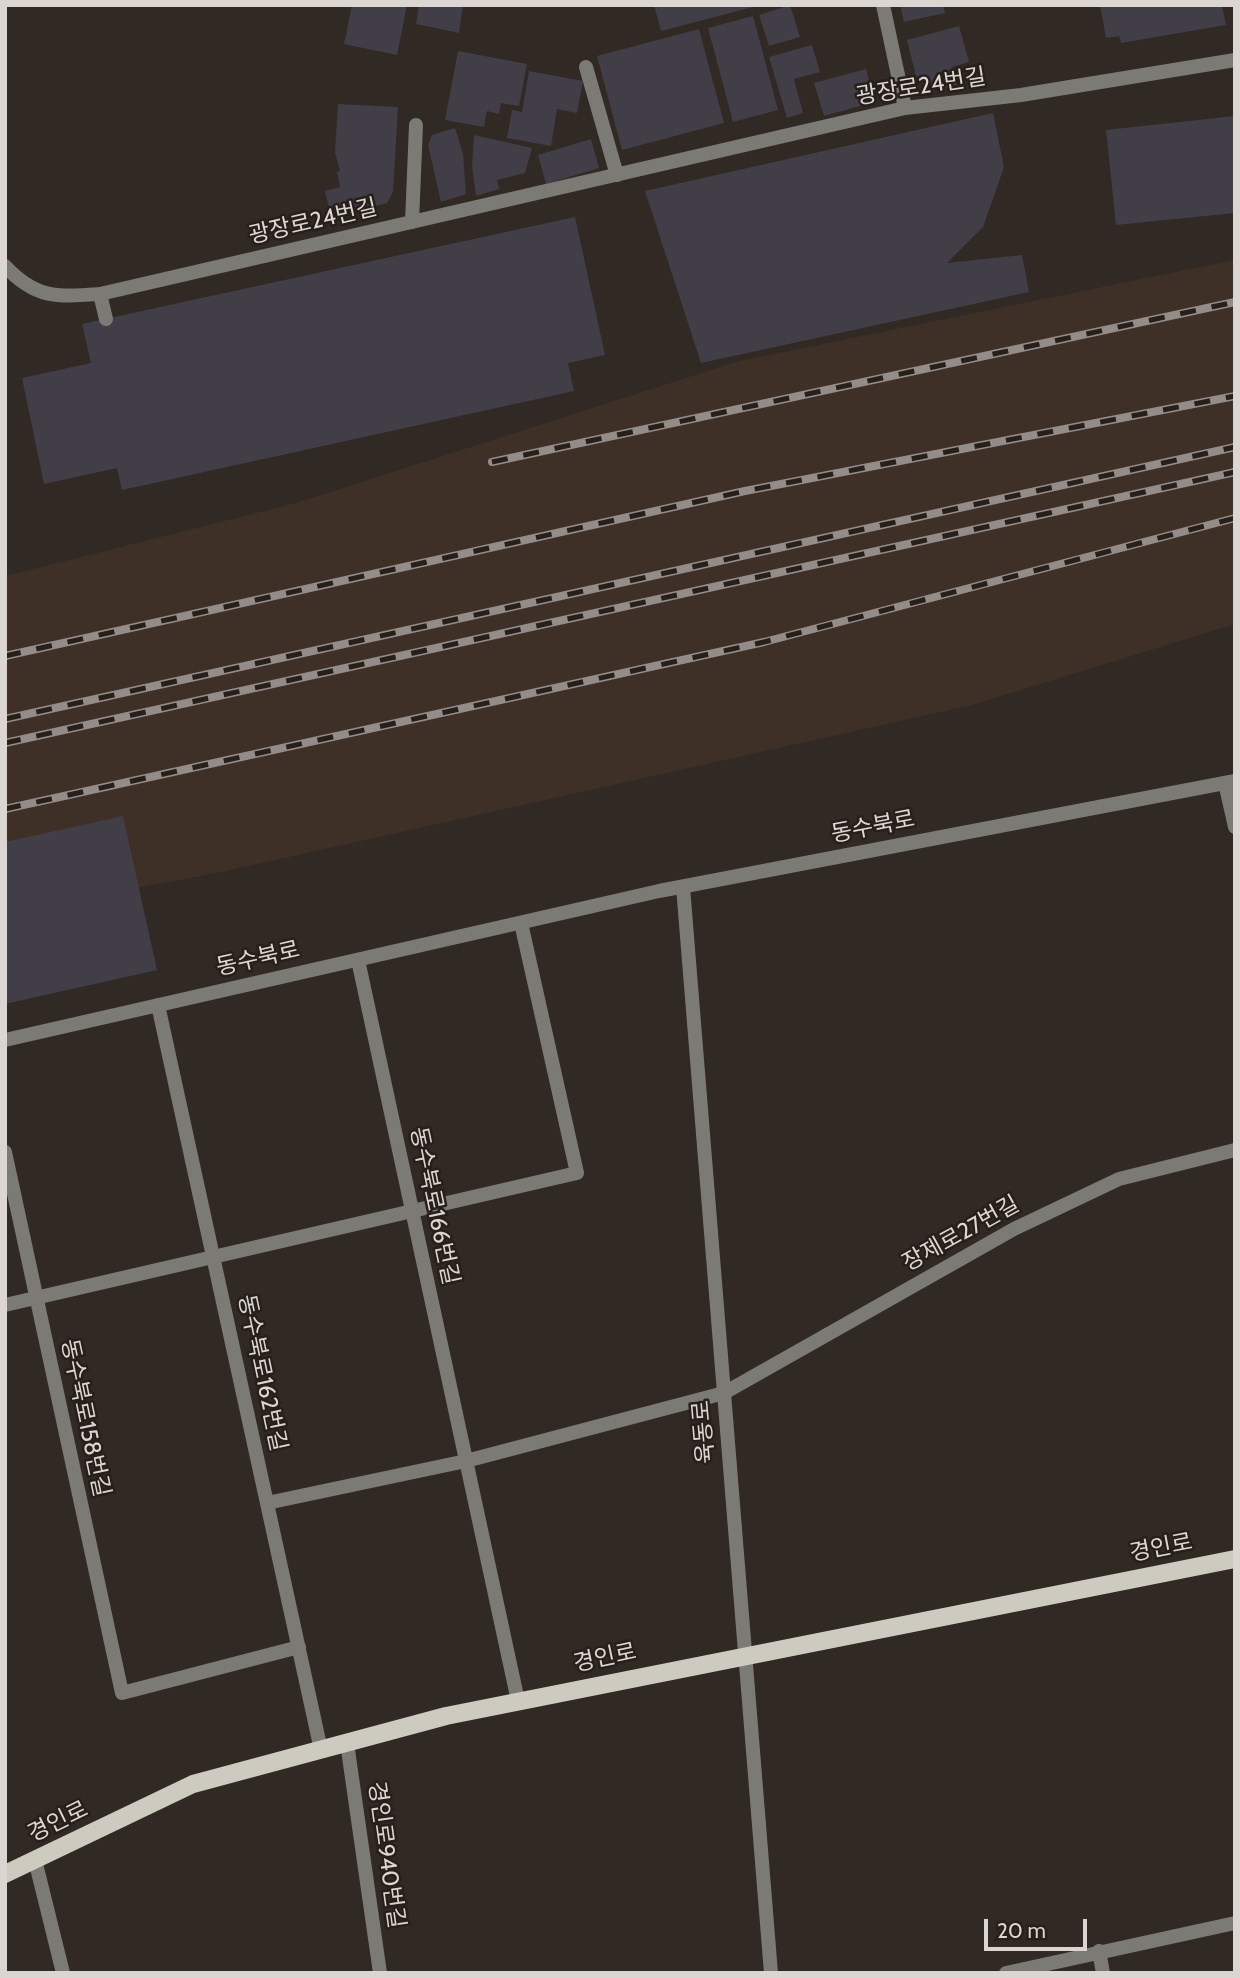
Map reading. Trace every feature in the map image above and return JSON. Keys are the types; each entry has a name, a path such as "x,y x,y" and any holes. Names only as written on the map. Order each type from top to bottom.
{"main road":[{"name":"경인로","path":"5,1874 193,1784 446,1716 745,1654 1235,1559"}],"street":[{"path":"883,5 905,108"},
{"name":"광장로24번길","path":"13,282 43,295 65,297 100,294 905,108 1021,95 1235,60"},
{"path":"586,67 617,175"},
{"path":"412,222 416,125"},
{"path":"5,266 13,282"},
{"path":"100,294 106,319"},
{"path":"1230,782 1235,827"},
{"name":"동수북로","path":"5,1040 682,887 1230,782"},
{"name":"육동로","path":"682,887 771,1973"},
{"path":"5,1305 577,1174 520,923"},
{"name":"동수북로166번길","path":"358,960 518,1701"},
{"name":"동수북로162번길","path":"158,1005 321,1750"},
{"name":"장제로27번길","path":"724,1393 1014,1229 1119,1179 1235,1150"},
{"name":"동수북로158번길","path":"5,1152 122,1693 299,1647"},
{"path":"267,1503 466,1461 724,1393"},
{"name":"경인로940번길","path":"347,1743 380,1973"},
{"path":"35,1860 63,1973"},
{"path":"1006,1973 1235,1923"},
{"path":"1099,1951 1103,1973"}],"shaded area":[{"path":"1235,260 1235,624 972,705 217,873 5,912 5,576 296,503 739,361"}],"building":[{"path":"352,5 407,5 397,55 344,44"},
{"path":"419,5 463,5 459,33 416,24"},
{"path":"654,5 757,5 757,6 661,31"},
{"path":"790,5 800,37 769,46 759,15"},
{"path":"900,5 943,5 945,13 904,22"},
{"path":"1100,5 1222,5 1226,25 1121,43 1119,36 1106,38"},
{"path":"753,16 778,110 733,122 708,28"},
{"path":"959,26 969,62 952,67 957,85 939,90 916,76 907,40"},
{"path":"699,29 724,123 622,150 597,56"},
{"path":"812,45 820,72 794,79 803,113 787,118 769,57"},
{"path":"458,51 527,64 519,106 501,103 499,114 487,111 484,127 445,120"},
{"path":"866,69 871,89 860,106 824,116 814,83"},
{"path":"529,71 583,81 577,113 557,109 551,146 507,138 512,110 522,112"},
{"path":"338,104 398,107 393,192 387,203 331,217 325,191 340,187 337,172 340,171 335,152"},
{"path":"993,113 1004,167 983,227 947,263 1022,255 1029,292 701,363 645,191"},
{"path":"1235,116 1235,213 1116,225 1106,130"},
{"path":"455,128 463,154 466,194 441,202 428,145 432,135"},
{"path":"474,135 532,148 525,173 497,180 499,189 476,196 472,166"},
{"path":"591,139 599,168 546,184 538,155"},
{"path":"575,217 605,355 568,363 574,391 122,490 117,468 44,484 22,378 91,363 82,324"},
{"path":"123,816 157,970 5,1004 5,842"}],"railway":[{"path":"492,462 1235,302"},
{"path":"5,656 745,491 1235,396"},
{"path":"5,719 1235,447"},
{"path":"5,743 1235,472"},
{"path":"5,809 764,642 1235,518"}]}
